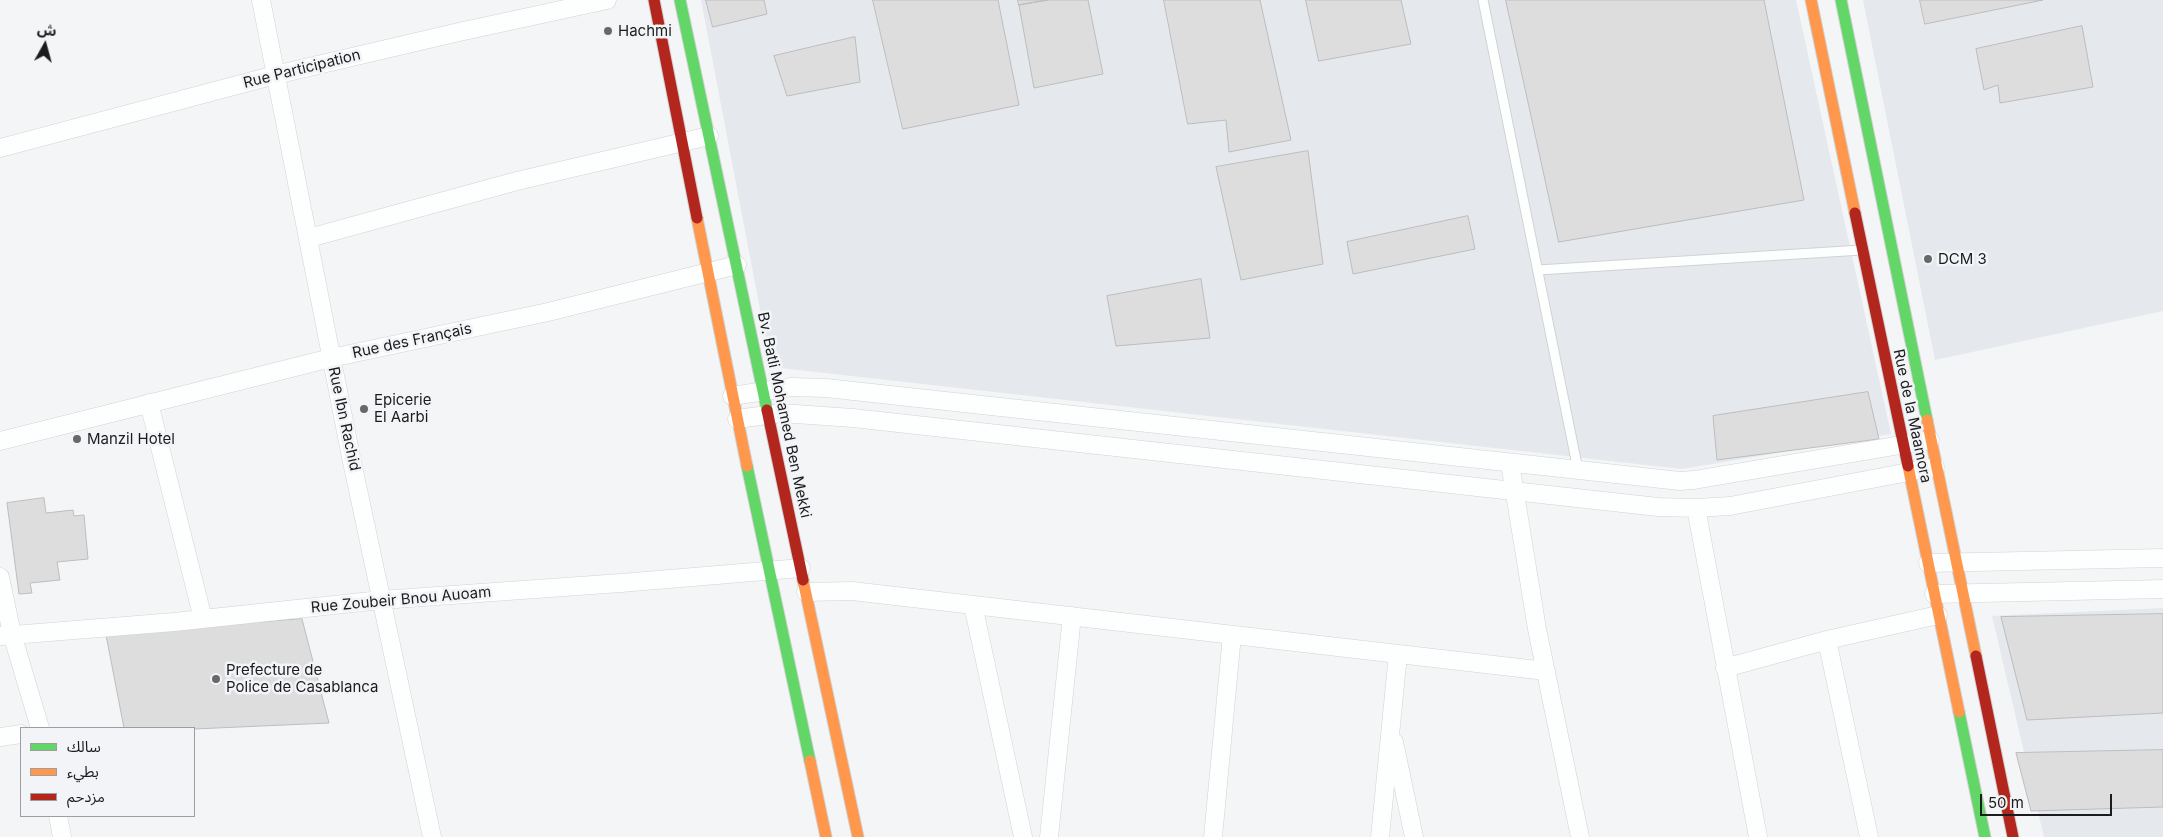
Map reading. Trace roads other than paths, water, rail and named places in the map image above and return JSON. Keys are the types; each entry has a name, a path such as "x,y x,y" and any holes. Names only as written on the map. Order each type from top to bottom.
{"street":[{"name":"Rue Ibn Rachid","path":"261,0 331,358 432,837"},
{"name":"Rue Participation","path":"0,148 275,75 606,0"},
{"path":"654,0 732,396 771,571 807,709 826,837"},
{"name":"Bv. Batli Mohamed Ben Mekki","path":"680,0 738,265 762,390 858,837"},
{"name":"Rue de la Maamora","path":"1811,0 1985,837"},
{"name":"Rue de la Maamora","path":"1840,0 2013,837"},
{"path":"309,238 517,181 709,136"},
{"name":"Rue des Français","path":"0,441 331,358 548,312 738,265"},
{"path":"732,396 792,387 826,388 1662,480 1694,480 1930,440"},
{"path":"149,403 203,619"},
{"path":"737,419 768,415 802,414 852,418 1658,507 1696,508 1730,506 1935,467"},
{"path":"1510,463 1546,670 1580,837"},
{"path":"1696,508 1758,837"},
{"path":"1928,563 2163,558"},
{"name":"Rue Zoubeir Bnou Auoam","path":"6,635 203,619 381,600 801,568"},
{"path":"0,577 6,635 40,727"},
{"path":"1934,594 2163,589"},
{"path":"806,592 852,591 1546,670"},
{"path":"973,605 1023,837"},
{"path":"1725,668 1827,640 1938,615"},
{"path":"1049,837 1072,616"},
{"path":"1213,837 1232,635"},
{"path":"1827,640 1869,837"},
{"path":"1380,837 1398,654"},
{"path":"807,709 830,704"},
{"path":"1391,726 1414,837"},
{"path":"0,737 20,734"},
{"path":"58,817 62,837"}],"lane":[{"path":"1483,0 1578,470"},
{"path":"1538,270 1862,250"}],"place":[{"name":"Hachmi","path":"608,31"},
{"name":"DCM 3","path":"1928,259"},
{"name":"Epicerie El Aarbi","path":"364,409"},
{"name":"Manzil Hotel","path":"77,439"},
{"name":"Prefecture de Police de Casablanca","path":"216,679"}]}
